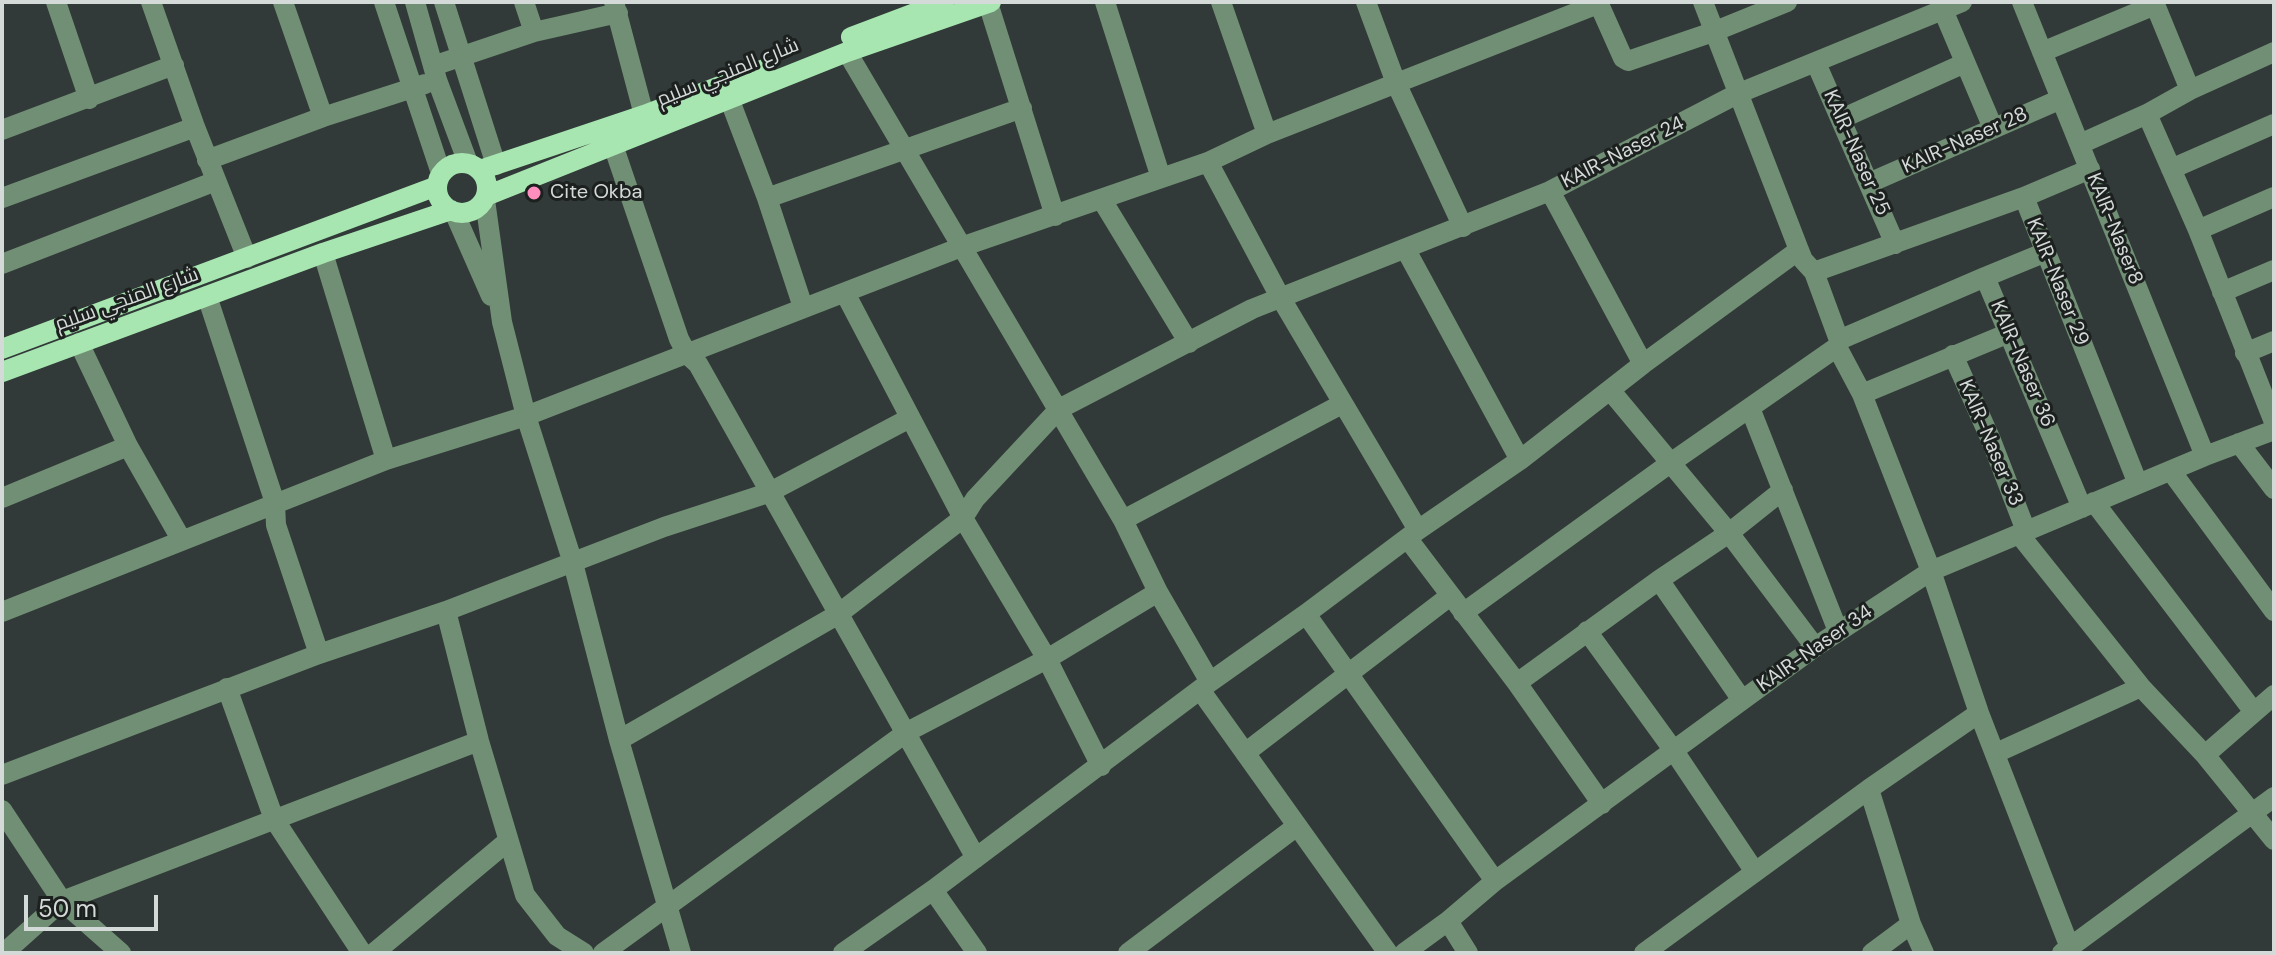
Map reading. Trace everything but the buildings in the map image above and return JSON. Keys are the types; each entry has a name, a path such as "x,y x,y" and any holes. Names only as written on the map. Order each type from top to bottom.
{"main road":[{"name":"شارع المنجي سليم","path":"482,166 644,115 902,9 944,2"},
{"name":"شارع المنجي سليم","path":"485,198 847,52 990,2"},
{"path":"449,166 482,166 487,186 485,198 474,210 452,211 442,204 439,180 449,166"},
{"name":"شارع المنجي سليم","path":"2,349 247,258 439,180"},
{"name":"شارع المنجي سليم","path":"2,372 323,253 452,211"}],"street":[{"path":"56,2 89,99"},
{"path":"151,2 207,160 247,258"},
{"path":"283,2 323,117"},
{"path":"384,2 439,180"},
{"path":"415,2 435,73 482,166"},
{"path":"444,2 460,57 482,166"},
{"path":"524,2 534,32"},
{"path":"990,2 1055,216"},
{"path":"1105,2 1161,178"},
{"path":"1221,2 1267,134"},
{"path":"1366,2 1396,83 1463,227"},
{"path":"2,612 386,460 526,416 964,246 1208,162 1267,134 1598,3 1623,58 1628,61 1787,2"},
{"name":"KAIR-Naser8","path":"2022,2 2205,456"},
{"path":"1708,4 1713,32 1737,94 1803,260 1814,272 1838,344 1862,394 1931,571 1979,713 2068,951 2274,797"},
{"path":"2042,52 2154,4 2190,90"},
{"path":"1953,6 1965,63 1993,128"},
{"name":"KAIR-Naser 24","path":"1059,409 1239,315 1550,191 1737,94 1953,6"},
{"path":"207,160 413,88 460,57 616,8 644,115"},
{"path":"847,52 1123,520 1205,687 1245,753 1388,953"},
{"path":"2080,144 2274,52"},
{"name":"KAIR-Naser 25","path":"1816,63 1895,244"},
{"path":"1841,119 1965,63"},
{"path":"4,124 89,99 174,65"},
{"path":"729,98 767,198 803,307"},
{"name":"KAIR-Naser 28","path":"1869,183 2061,99"},
{"path":"767,198 1022,108"},
{"path":"2147,114 2198,230 2274,422"},
{"path":"2171,169 2274,124"},
{"path":"2,198 195,127"},
{"path":"613,145 679,339 687,354 698,364 976,858"},
{"path":"1208,162 1413,535 1450,596 1517,683 1602,804"},
{"path":"2024,197 2090,169"},
{"path":"2,264 216,181"},
{"path":"1550,191 1643,364"},
{"name":"KAIR-Naser 29","path":"1814,272 2024,197 2138,484"},
{"path":"2198,230 2274,197"},
{"path":"485,198 502,322 526,416 573,563 619,740 681,953"},
{"path":"1102,200 1189,343"},
{"path":"452,211 502,322"},
{"path":"1406,250 1520,460"},
{"path":"843,953 1520,460 1643,364 1799,250"},
{"path":"1985,277 2046,252"},
{"path":"323,253 386,460"},
{"path":"2222,292 2274,270"},
{"name":"KAIR-Naser 36","path":"1463,613 1838,344 1985,277 2088,505 2254,712"},
{"path":"845,293 963,518 1047,659 1101,766"},
{"path":"207,296 275,503 276,525 319,654"},
{"path":"1862,394 2009,333"},
{"path":"2245,353 2274,341"},
{"path":"79,343 128,446 181,539"},
{"name":"KAIR-Naser 33","path":"1953,355 1991,440 2022,533 2141,687 2205,755 2274,840"},
{"path":"1610,390 1729,533 1815,647"},
{"path":"1123,520 1342,404"},
{"path":"1750,408 1838,631"},
{"path":"619,740 837,615 963,518 975,499 1059,409"},
{"path":"2,775 319,654 446,611 664,527 768,493 910,418"},
{"name":"KAIR-Naser 34","path":"1404,953 1495,881 1815,647 1931,571 2274,430"},
{"path":"2239,443 2274,489"},
{"path":"2,498 128,446"},
{"path":"2171,471 2274,611"},
{"path":"1517,683 1729,533 1783,490"},
{"path":"1659,580 1742,700"},
{"path":"603,953 907,732 1047,659 1158,592"},
{"path":"1245,753 1450,596"},
{"path":"446,611 479,741 525,895 557,936 584,953"},
{"path":"1306,614 1495,881"},
{"path":"1587,631 1674,751 1755,872"},
{"path":"1996,753 2141,687"},
{"path":"227,688 274,819 362,953"},
{"path":"2205,755 2274,695"},
{"path":"1644,953 1979,713"},
{"path":"4,953 62,901 479,741"},
{"path":"1869,789 1911,924 1924,953"},
{"path":"2,810 62,901 121,953"},
{"path":"1128,953 1297,826"},
{"path":"374,953 508,841"},
{"path":"933,890 977,953"},
{"path":"1448,921 1468,953"},
{"path":"1872,953 1911,924"}],"place":[{"name":"Cite Okba","path":"534,193"}]}
